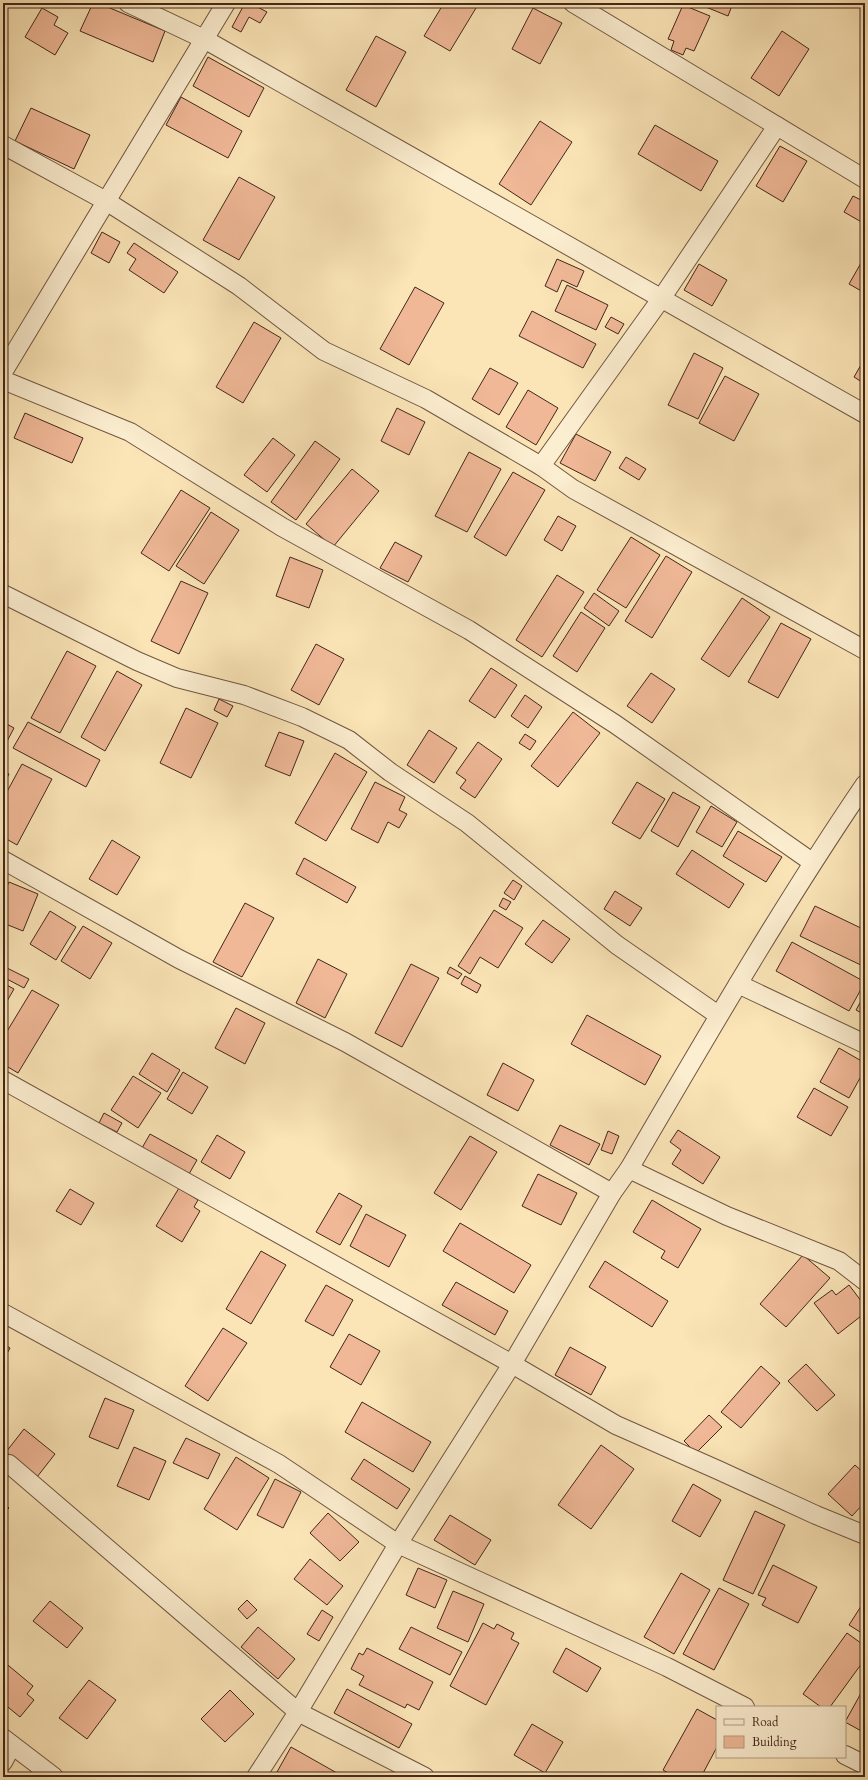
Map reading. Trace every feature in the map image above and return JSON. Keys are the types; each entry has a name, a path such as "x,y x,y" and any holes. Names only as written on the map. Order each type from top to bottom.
{"street":[{"path":"128,3 204,39 865,414"},
{"path":"3,372 226,3"},
{"path":"573,3 865,179"},
{"path":"541,466 661,299 777,126"},
{"path":"3,145 106,201 238,286 324,351 426,399 541,466 573,488 865,650"},
{"path":"3,380 130,432 282,527 469,630 615,724 812,862"},
{"path":"3,594 137,661 177,678 244,695 302,717 349,740 390,772 467,823 617,945 718,1015"},
{"path":"256,1777 298,1712 398,1544 512,1364 612,1193 629,1169 718,1015 812,862 865,784"},
{"path":"3,860 179,959 345,1042 612,1193"},
{"path":"738,984 865,1044"},
{"path":"3,1080 512,1364 616,1425 816,1515 865,1535"},
{"path":"629,1169 727,1216 839,1261 865,1281"},
{"path":"3,1313 279,1464 398,1544 667,1667 743,1706"},
{"path":"9,1464 298,1712 425,1777"},
{"path":"3,1762 8,1742 54,1777"},
{"path":"846,1756 865,1765"}],"building":[{"path":"93,3 98,3 165,31 153,62 80,31"},
{"path":"245,3 250,3 267,12 260,23 249,17 241,32 232,27"},
{"path":"444,3 479,3 450,51 424,36"},
{"path":"696,3 733,3 728,16"},
{"path":"683,5 710,16 694,51 686,48 683,55 671,50 674,41 668,39"},
{"path":"42,8 58,17 54,25 68,33 55,55 25,37"},
{"path":"533,8 562,23 540,64 512,49"},
{"path":"782,31 809,49 779,96 751,78"},
{"path":"376,36 406,52 376,107 346,90"},
{"path":"208,57 264,88 249,117 193,86"},
{"path":"181,97 242,131 228,158 166,125"},
{"path":"31,108 90,135 74,169 15,141"},
{"path":"540,121 572,142 531,205 499,184"},
{"path":"655,125 718,161 701,191 638,154"},
{"path":"780,146 807,161 783,202 756,186"},
{"path":"239,177 275,197 239,260 203,240"},
{"path":"853,196 865,202 865,224 844,212"},
{"path":"102,232 120,242 109,263 91,253"},
{"path":"134,243 178,272 164,293 129,270 136,259 127,253"},
{"path":"865,256 865,293 849,284"},
{"path":"557,259 584,271 577,287 562,280 557,292 545,286"},
{"path":"699,264 727,280 712,306 684,290"},
{"path":"567,285 608,305 596,330 555,311"},
{"path":"415,287 444,303 409,365 380,349"},
{"path":"532,311 596,344 583,368 519,336"},
{"path":"611,317 624,324 618,334 605,327"},
{"path":"254,322 281,338 243,403 216,387"},
{"path":"694,353 723,368 698,419 668,405"},
{"path":"865,358 865,384 854,377"},
{"path":"490,368 518,383 499,415 472,399"},
{"path":"725,376 759,394 734,441 699,423"},
{"path":"528,390 558,408 536,445 506,427"},
{"path":"397,408 425,422 409,455 381,441"},
{"path":"25,413 83,438 72,463 14,438"},
{"path":"576,434 611,452 595,481 560,463"},
{"path":"273,438 295,455 267,492 244,475"},
{"path":"315,441 340,459 296,520 271,502"},
{"path":"469,452 501,469 467,532 435,516"},
{"path":"626,457 646,469 639,480 619,468"},
{"path":"352,469 379,491 333,547 306,524"},
{"path":"513,472 545,490 506,556 474,537"},
{"path":"181,490 210,508 169,571 141,553"},
{"path":"211,512 239,530 204,584 176,566"},
{"path":"558,516 576,526 562,551 544,540"},
{"path":"631,537 660,555 626,608 597,590"},
{"path":"3,539 8,541 3,552"},
{"path":"395,542 422,556 408,582 380,568"},
{"path":"666,556 692,572 652,638 625,621"},
{"path":"290,557 323,570 309,608 276,596"},
{"path":"557,575 584,592 542,657 516,640"},
{"path":"181,581 208,593 179,654 151,641"},
{"path":"594,593 619,611 609,626 584,608"},
{"path":"742,598 770,617 729,677 701,659"},
{"path":"581,612 605,628 577,672 553,656"},
{"path":"781,623 811,639 778,698 748,682"},
{"path":"316,644 344,659 319,705 291,690"},
{"path":"67,651 96,666 60,733 31,718"},
{"path":"491,668 517,685 495,718 469,701"},
{"path":"117,671 142,685 105,751 81,737"},
{"path":"651,673 675,689 652,723 627,706"},
{"path":"525,695 542,707 528,728 511,716"},
{"path":"219,699 233,706 227,717 214,710"},
{"path":"186,708 218,723 191,778 160,763"},
{"path":"573,712 600,733 558,787 531,766"},
{"path":"3,722 14,728 3,749"},
{"path":"28,722 100,760 86,787 13,748"},
{"path":"429,730 457,748 434,783 407,765"},
{"path":"279,732 304,741 290,776 265,766"},
{"path":"525,734 536,741 530,750 519,743"},
{"path":"478,742 502,759 475,798 460,788 466,780 456,773"},
{"path":"335,753 367,772 326,841 295,823"},
{"path":"22,764 52,779 17,845 3,837 3,799"},
{"path":"3,771 9,774 3,786"},
{"path":"375,782 405,797 399,810 407,814 399,828 388,822 378,843 351,829"},
{"path":"637,782 665,799 640,839 612,823"},
{"path":"673,792 700,807 678,847 651,831"},
{"path":"711,806 737,822 722,847 696,832"},
{"path":"738,831 782,857 766,882 723,856"},
{"path":"112,840 140,857 117,895 89,879"},
{"path":"692,850 744,884 729,908 676,874"},
{"path":"304,858 356,887 347,903 296,874"},
{"path":"513,880 522,886 514,900 504,893"},
{"path":"9,882 38,894 23,931 3,923 3,895"},
{"path":"615,891 642,908 630,926 604,909"},
{"path":"503,898 511,902 506,910 499,906"},
{"path":"245,903 274,918 242,977 213,962"},
{"path":"815,906 865,930 865,967 800,936"},
{"path":"494,910 523,928 498,968 480,957 470,974 458,966"},
{"path":"50,911 76,927 56,960 30,944"},
{"path":"543,920 570,939 552,963 525,944"},
{"path":"83,926 112,943 90,979 61,961"},
{"path":"792,942 865,982 849,1011 776,971"},
{"path":"318,959 347,974 325,1018 296,1003"},
{"path":"411,964 439,978 402,1047 375,1033"},
{"path":"3,966 29,979 24,988 3,977"},
{"path":"450,967 462,974 458,979 447,973"},
{"path":"465,976 481,985 477,993 461,984"},
{"path":"3,983 14,989 3,1008"},
{"path":"32,990 59,1005 18,1073 3,1064 3,1038"},
{"path":"865,994 865,1015 856,1010"},
{"path":"236,1008 265,1023 245,1064 215,1048"},
{"path":"587,1015 661,1056 645,1085 571,1044"},
{"path":"839,1048 865,1063 865,1069 849,1098 820,1082"},
{"path":"152,1053 180,1070 167,1092 139,1074"},
{"path":"503,1063 534,1080 518,1111 487,1095"},
{"path":"183,1072 208,1087 192,1114 167,1099"},
{"path":"133,1076 161,1093 138,1128 111,1110"},
{"path":"814,1088 848,1107 831,1136 797,1117"},
{"path":"104,1113 122,1123 117,1132 99,1123"},
{"path":"560,1125 600,1144 589,1165 550,1145"},
{"path":"678,1130 720,1157 703,1184 672,1164 681,1150 670,1142"},
{"path":"608,1131 619,1136 612,1154 601,1150"},
{"path":"150,1134 197,1160 189,1174 142,1148"},
{"path":"217,1135 245,1152 230,1179 201,1162"},
{"path":"470,1136 497,1152 461,1210 434,1193"},
{"path":"538,1174 577,1193 561,1225 522,1206"},
{"path":"179,1188 198,1200 194,1207 200,1211 182,1242 156,1226"},
{"path":"70,1189 94,1203 81,1225 56,1211"},
{"path":"339,1193 362,1206 340,1245 316,1232"},
{"path":"652,1200 701,1229 678,1268 661,1258 665,1251 633,1232"},
{"path":"366,1214 406,1235 389,1267 350,1246"},
{"path":"460,1223 531,1265 514,1293 443,1251"},
{"path":"261,1251 286,1265 251,1324 226,1309"},
{"path":"803,1255 830,1278 786,1327 760,1304"},
{"path":"605,1261 668,1301 652,1327 589,1287"},
{"path":"456,1282 508,1311 495,1335 442,1305"},
{"path":"326,1285 353,1300 333,1336 305,1321"},
{"path":"849,1285 865,1306 865,1313 838,1334 814,1303 832,1290 836,1295"},
{"path":"223,1328 247,1343 208,1401 185,1386"},
{"path":"349,1334 380,1351 361,1385 330,1367"},
{"path":"3,1344 10,1348 3,1361"},
{"path":"570,1347 606,1367 591,1395 555,1375"},
{"path":"806,1364 835,1395 817,1411 788,1381"},
{"path":"761,1366 780,1383 741,1428 721,1412"},
{"path":"105,1398 134,1410 118,1449 89,1437"},
{"path":"362,1402 431,1442 413,1472 345,1432"},
{"path":"709,1415 722,1427 696,1453 684,1441"},
{"path":"24,1429 55,1454 37,1477 6,1452"},
{"path":"186,1438 220,1454 208,1479 173,1463"},
{"path":"601,1445 634,1469 591,1529 558,1505"},
{"path":"134,1447 166,1461 149,1500 117,1486"},
{"path":"236,1457 269,1478 237,1530 204,1509"},
{"path":"364,1459 410,1489 397,1509 351,1479"},
{"path":"855,1465 865,1474 865,1502 852,1516 828,1494"},
{"path":"275,1479 301,1492 283,1528 257,1515"},
{"path":"693,1484 721,1500 700,1537 672,1521"},
{"path":"3,1502 9,1508 3,1514"},
{"path":"755,1511 785,1525 753,1594 723,1580"},
{"path":"328,1513 359,1542 340,1561 310,1533"},
{"path":"450,1515 491,1540 475,1565 434,1540"},
{"path":"310,1559 343,1586 327,1605 294,1579"},
{"path":"773,1565 817,1587 798,1623 762,1605 766,1598 758,1595"},
{"path":"418,1568 447,1580 435,1608 406,1595"},
{"path":"681,1573 710,1590 674,1654 644,1637"},
{"path":"719,1588 749,1604 714,1670 683,1654"},
{"path":"453,1591 484,1604 468,1642 437,1628"},
{"path":"247,1600 257,1610 247,1619 238,1609"},
{"path":"865,1600 865,1635 849,1625"},
{"path":"50,1601 83,1628 67,1648 33,1621"},
{"path":"322,1610 333,1617 319,1641 307,1634"},
{"path":"483,1623 494,1629 497,1624 514,1633 511,1639 519,1643 486,1705 450,1686"},
{"path":"258,1627 295,1659 278,1679 241,1647"},
{"path":"411,1627 462,1652 450,1675 399,1649"},
{"path":"847,1633 865,1646 865,1659 831,1706 820,1706 803,1694"},
{"path":"367,1648 433,1682 419,1710 407,1704 405,1708 359,1685 364,1676 351,1669 359,1653 363,1655"},
{"path":"566,1648 601,1668 587,1692 553,1672"},
{"path":"3,1661 33,1686 27,1694 34,1700 20,1717 3,1703"},
{"path":"89,1680 116,1700 87,1739 59,1718"},
{"path":"865,1686 865,1733 846,1723"},
{"path":"347,1689 412,1724 399,1748 334,1713"},
{"path":"230,1690 254,1714 225,1742 201,1719"},
{"path":"697,1709 716,1719 716,1749 701,1777 675,1777 663,1770"},
{"path":"532,1724 563,1742 545,1773 514,1755"},
{"path":"291,1747 344,1777 286,1777 277,1772"},
{"path":"659,1772 666,1777 656,1777"}]}
